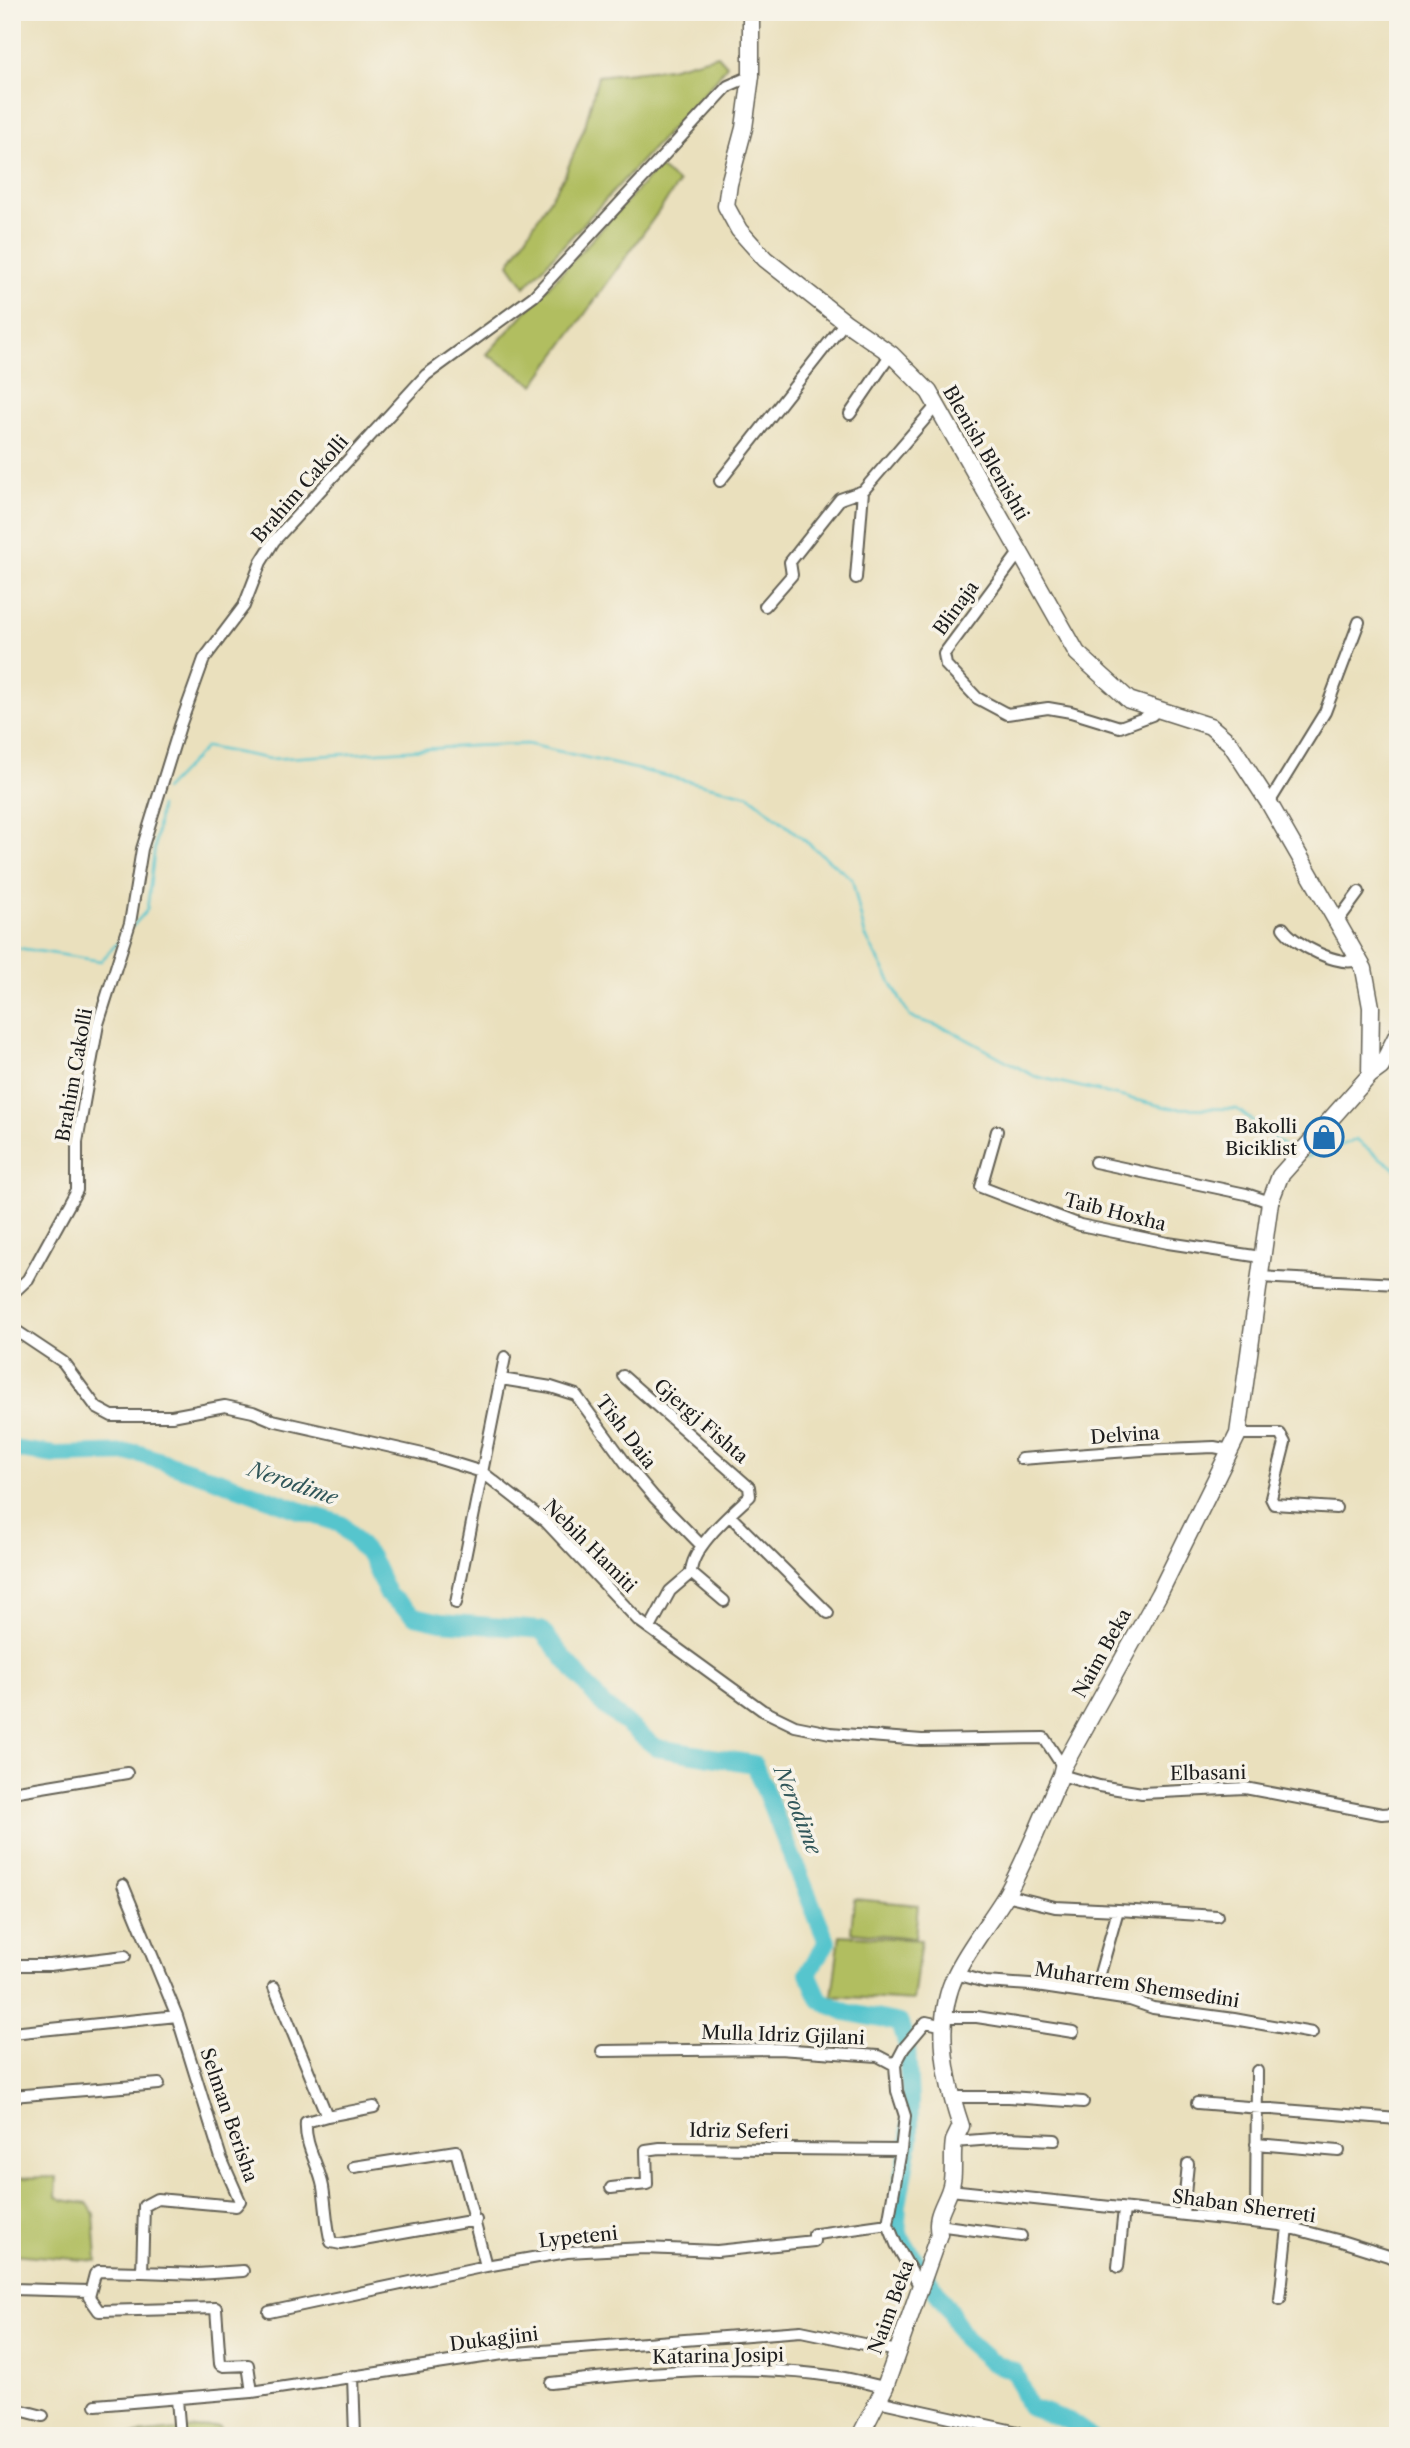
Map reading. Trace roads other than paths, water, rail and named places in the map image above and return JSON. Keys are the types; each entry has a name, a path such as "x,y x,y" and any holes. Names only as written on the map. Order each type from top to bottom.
{"street":[{"name":"Blenish Blenishti","path":"751,12 751,76 744,128 726,206 739,230 765,259 845,322 891,354 929,392 1077,653 1129,700 1210,726 1230,743 1269,803 1359,959 1371,1007 1370,1075"},
{"name":"Brahim Cakolli","path":"12,1294 28,1279 77,1190 78,1142 98,1024 130,923 142,849 204,659 244,606 261,562 274,541 426,375 534,296 728,86 751,76"},
{"path":"719,481 845,322"},
{"path":"849,414 891,354"},
{"path":"765,606 792,575 790,562 840,499 863,491 937,405"},
{"path":"856,578 863,491"},
{"name":"Blinaja","path":"1019,553 944,654 946,665 977,698 1007,714 1048,708 1120,727 1152,715 1157,710"},
{"path":"1269,803 1325,712 1359,622"},
{"path":"1337,922 1359,892"},
{"path":"1283,928 1294,941 1343,962 1352,963 1359,959"},
{"name":"Naim Beka","path":"860,2436 881,2394 897,2351 939,2234 937,2225 940,2211 950,2190 954,2142 961,2126 951,2097 943,2040 944,2017 956,1974 1006,1895 1062,1771 1159,1594 1238,1434 1261,1257 1270,1202 1280,1176 1370,1075 1381,1067 1398,1033"},
{"name":"Taib Hoxha","path":"998,1131 981,1187 1080,1226 1261,1257"},
{"path":"1095,1162 1246,1194 1270,1202"},
{"path":"1258,1277 1398,1284"},
{"name":"Nebih Hamiti","path":"12,1328 64,1362 97,1408 112,1416 172,1416 225,1406 253,1412 272,1420 427,1455 482,1472 545,1522 638,1619 762,1710 795,1726 866,1737 922,1740 1044,1738 1062,1771"},
{"path":"456,1603 505,1357"},
{"name":"Gjergj Fishta","path":"623,1376 749,1487 750,1496 702,1546 691,1566 691,1573 670,1591 650,1628"},
{"name":"Tish Daia","path":"500,1379 551,1387 576,1395 645,1486 702,1546"},
{"path":"1238,1434 1280,1434 1284,1438 1271,1498 1274,1504 1336,1508"},
{"name":"Delvina","path":"1021,1460 1142,1450 1214,1447 1230,1450"},
{"path":"730,1516 828,1613"},
{"path":"691,1573 724,1601"},
{"name":"Elbasani","path":"1062,1771 1099,1786 1142,1793 1245,1788 1382,1814 1398,1813"},
{"path":"12,1792 127,1773"},
{"name":"Selman Berisha","path":"123,1885 177,2016 221,2158 240,2201 236,2206 157,2199 144,2206 142,2272"},
{"path":"1006,1895 1055,1907 1217,1916"},
{"path":"1094,1995 1118,1910"},
{"path":"12,1965 50,1965 125,1956"},
{"name":"Muharrem Shemsedini","path":"956,1974 985,1982 1030,1984 1130,2000 1153,2008 1312,2033"},
{"path":"274,1987 327,2116"},
{"path":"12,2033 177,2016"},
{"path":"920,2287 888,2224 905,2116 897,2091 895,2065 926,2022 940,2025 944,2017 977,2017 1073,2032"},
{"name":"Mulla Idriz Gjilani","path":"602,2051 779,2049 878,2056 895,2065"},
{"path":"1256,2222 1257,2071"},
{"path":"12,2096 159,2084"},
{"path":"951,2097 1009,2097 1083,2102"},
{"path":"1197,2104 1398,2119"},
{"path":"374,2107 306,2122 306,2138 323,2185 331,2242 341,2244 476,2220"},
{"path":"954,2142 1006,2138 1055,2140"},
{"path":"1256,2144 1339,2151"},
{"name":"Idriz Seferi","path":"611,2188 647,2184 646,2150 653,2149 901,2150"},
{"path":"354,2167 456,2151 486,2266"},
{"path":"1182,2214 1188,2164"},
{"name":"Shaban Sherreti","path":"950,2190 1256,2222 1288,2227 1398,2259"},
{"path":"1118,2267 1124,2209"},
{"name":"Lypeteni","path":"269,2312 486,2266 567,2252 644,2248 717,2251 770,2247 814,2241 814,2234 888,2224"},
{"path":"937,2225 1021,2236"},
{"path":"1280,2300 1288,2227"},
{"path":"243,2271 197,2274 102,2269 95,2274 89,2297 99,2311 216,2308 220,2364 224,2367 248,2365 252,2392"},
{"path":"12,2289 89,2291"},
{"name":"Dukagjini","path":"96,2405 252,2392 503,2354 801,2331 897,2351"},
{"name":"Katarina Josipi","path":"551,2383 696,2371 767,2370 838,2377 881,2394"},
{"path":"353,2376 355,2436"},
{"path":"881,2394 1018,2432"},
{"path":"177,2399 180,2436"},
{"path":"12,2408 43,2416"}],"waterway":[{"path":"164,790 206,747 270,759 527,744 749,795 852,879 865,935 910,1017 950,1030 1034,1076 1170,1108 1237,1109 1293,1153"},
{"path":"133,926 147,910 160,806"},
{"path":"12,947 101,961 119,941"},
{"path":"1306,1157 1356,1140 1398,1171"},
{"name":"Nerodime","path":"12,1449 56,1455 137,1453 341,1524 371,1558 388,1595 415,1616 441,1622 541,1630 602,1704 657,1748 754,1764 827,1942 808,1973 820,2000 846,2012 900,2023 907,2046 910,2100 910,2138 898,2205 900,2237 951,2313 964,2338 991,2362 1014,2371 1029,2407 1069,2421 1090,2436"}],"place":[{"name":"Bakolli Biciklist","path":"1324,1137"}]}
